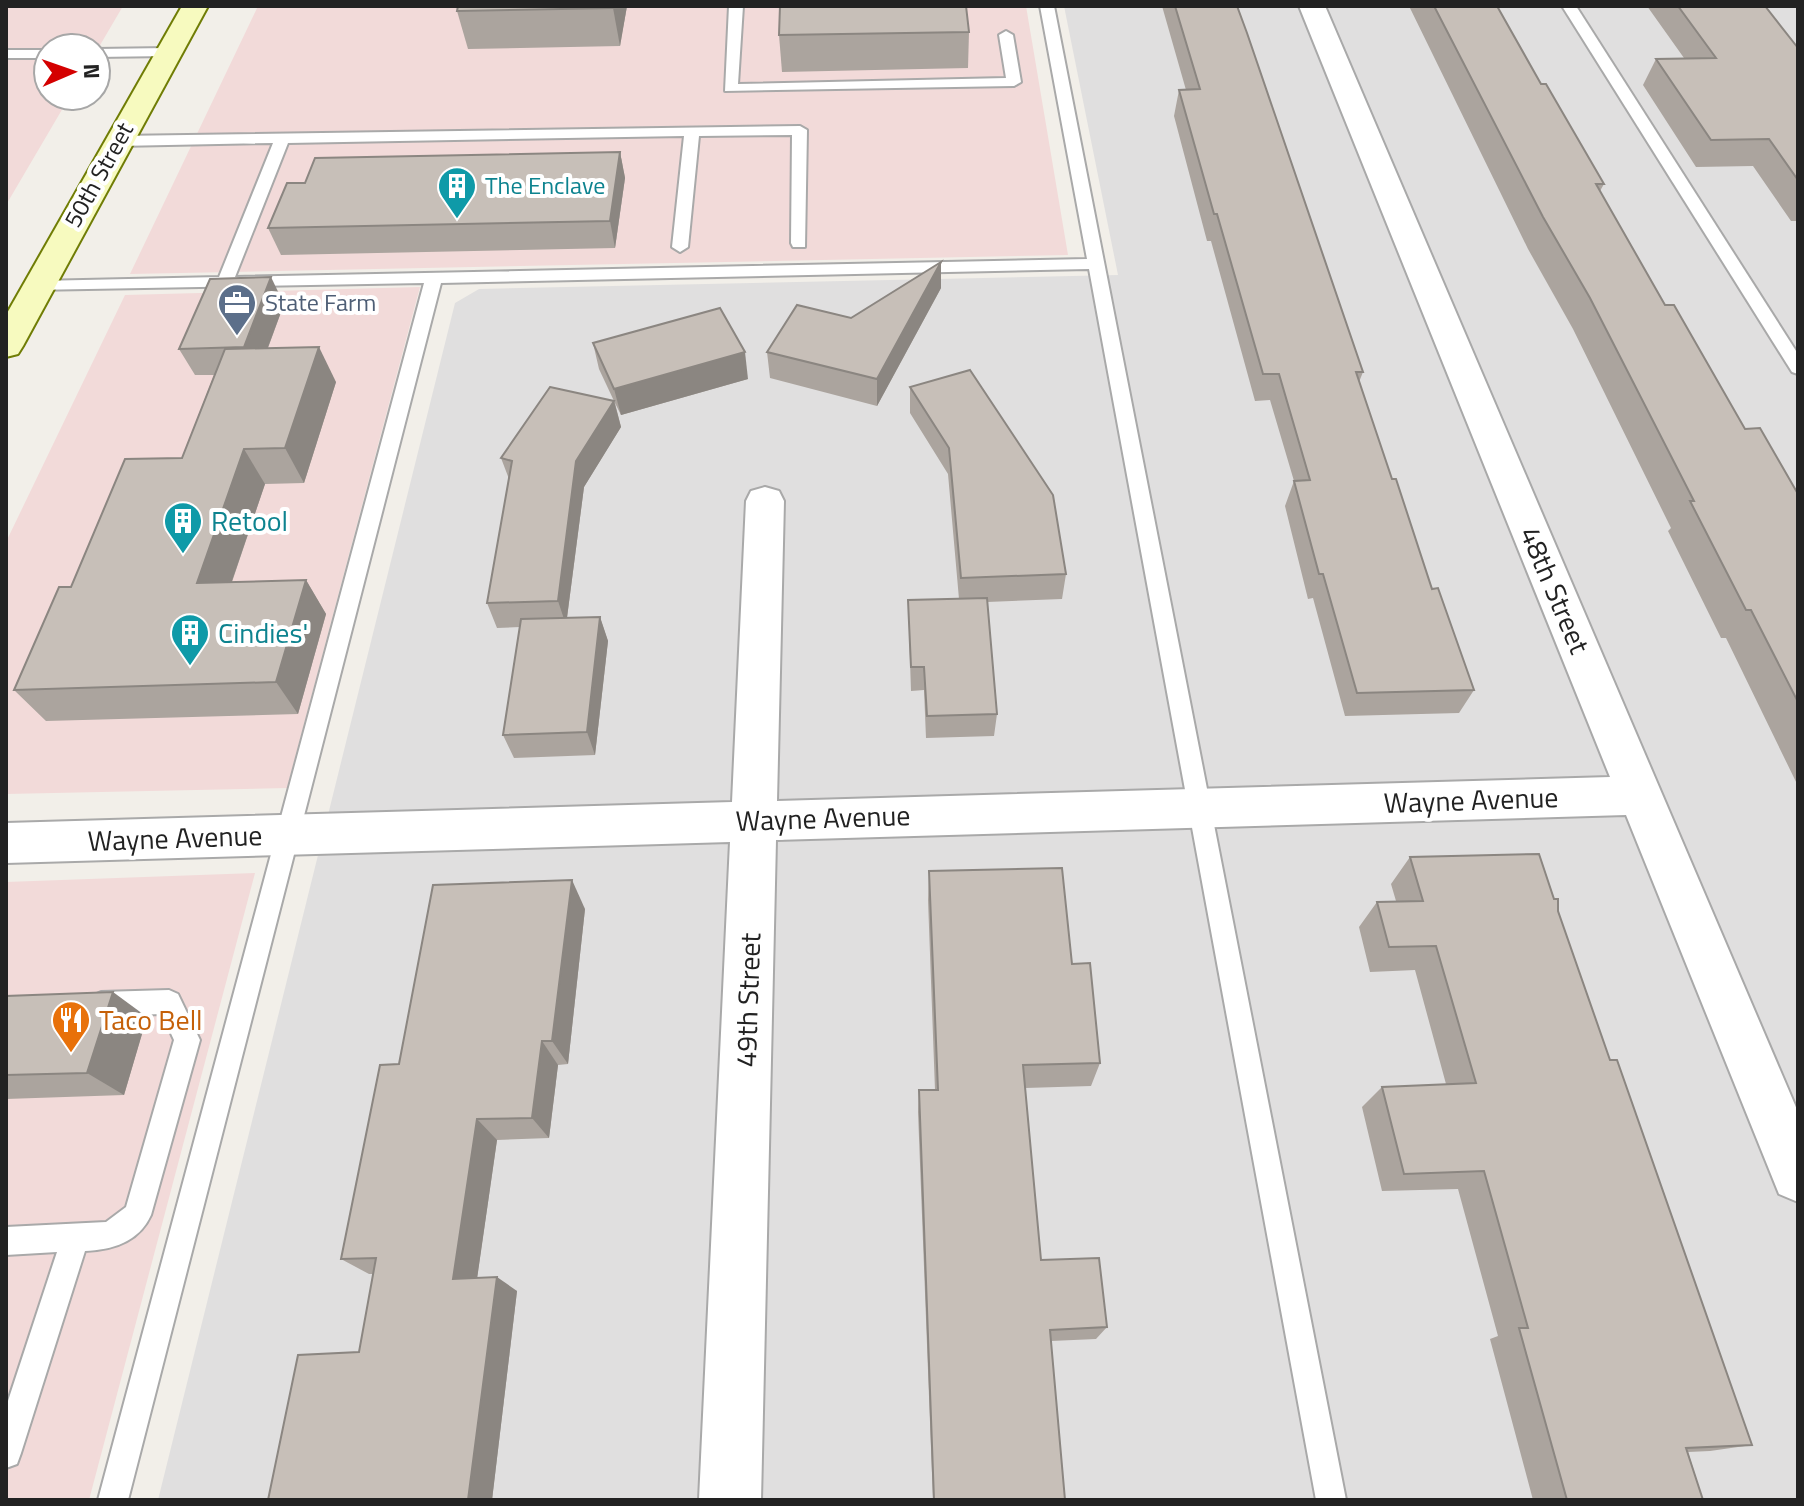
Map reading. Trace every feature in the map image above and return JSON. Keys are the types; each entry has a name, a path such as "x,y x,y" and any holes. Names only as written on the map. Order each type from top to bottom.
{"main road":[{"name":"50th Street","path":"6,346 195,6"}],"street":[{"name":"48th Street","path":"1312,6 1798,1175"},
{"name":"49th Street","path":"730,1500 765,501"},
{"name":"Wayne Avenue","path":"8,849 289,835 1640,795"}],"lane":[{"path":"736,6 730,88 1014,82 1006,35"},
{"path":"1047,6 1331,1500"},
{"path":"1569,6 1798,368"},
{"path":"112,53 168,52"},
{"path":"6,74 12,54"},
{"path":"118,141 800,130 799,243"},
{"path":"680,247 692,132"},
{"path":"225,282 283,137"},
{"path":"38,286 1096,264"},
{"path":"113,1500 434,278"},
{"path":"6,1241 111,1236 137,1215 187,1040 169,1002 80,1005"},
{"path":"6,1453 75,1239"}],"shaded area":[{"path":"6,6 123,6 108,32 32,32 32,112 61,112 6,205"},
{"path":"258,6 1026,6 1068,255 130,274"},
{"path":"1064,6 1798,6 1798,1500 158,1500 455,303 479,289 1118,275"},
{"path":"420,287 287,788 6,794 6,542 125,295"},
{"path":"255,873 89,1500 6,1500 6,882"}],"building":[{"path":"458,6 614,6 457,11"},
{"path":"780,6 966,6 969,32 779,35"},
{"path":"1175,6 1237,6 1363,372 1356,372 1392,479 1396,479 1432,589 1438,588 1474,690 1357,693 1323,574 1319,574 1294,481 1310,480 1279,374 1263,374 1179,90 1200,89"},
{"path":"1434,6 1497,6 1541,84 1546,84 1604,184 1596,184 1665,305 1674,305 1745,429 1760,428 1798,494 1798,702 1751,610 1746,610 1590,298 1543,217"},
{"path":"1678,6 1765,6 1798,48 1798,180 1769,139 1711,140 1656,59 1716,58"},
{"path":"620,152 610,221 268,228 287,183 305,183 315,158"},
{"path":"941,262 877,379 767,352 797,305 851,318"},
{"path":"271,277 244,347 179,349 210,279"},
{"path":"720,308 745,352 614,389 593,343"},
{"path":"319,347 285,448 244,449 197,583 306,580 276,682 14,690 59,587 71,587 125,459 182,458 225,349"},
{"path":"970,370 1053,495 1066,574 961,578 949,448 910,387"},
{"path":"550,387 614,401 576,461 558,601 487,603 512,461 501,458"},
{"path":"987,598 997,714 927,716 924,667 911,667 908,600"},
{"path":"600,617 587,732 503,735 521,619"},
{"path":"1539,854 1554,899 1558,899 1558,911 1610,1060 1617,1060 1752,1445 1686,1448 1703,1500 1567,1500 1519,1328 1528,1328 1484,1171 1404,1174 1382,1087 1476,1083 1436,946 1389,947 1377,902 1423,901 1410,857"},
{"path":"1062,868 1072,964 1090,963 1100,1063 1023,1065 1041,1260 1099,1258 1107,1327 1050,1330 1065,1500 934,1500 919,1090 938,1090 929,871"},
{"path":"572,880 552,1041 542,1041 532,1118 477,1119 453,1279 497,1277 468,1500 268,1500 298,1355 359,1352 376,1258 341,1259 380,1065 399,1064 433,885"},
{"path":"113,992 87,1073 6,1075 6,996"}],"place":[{"name":"The Enclave","path":"457,220"},
{"name":"State Farm","path":"237,337"},
{"name":"Retool","path":"183,555"},
{"name":"Cindies'","path":"190,667"},
{"name":"Taco Bell","path":"71,1054"}]}
